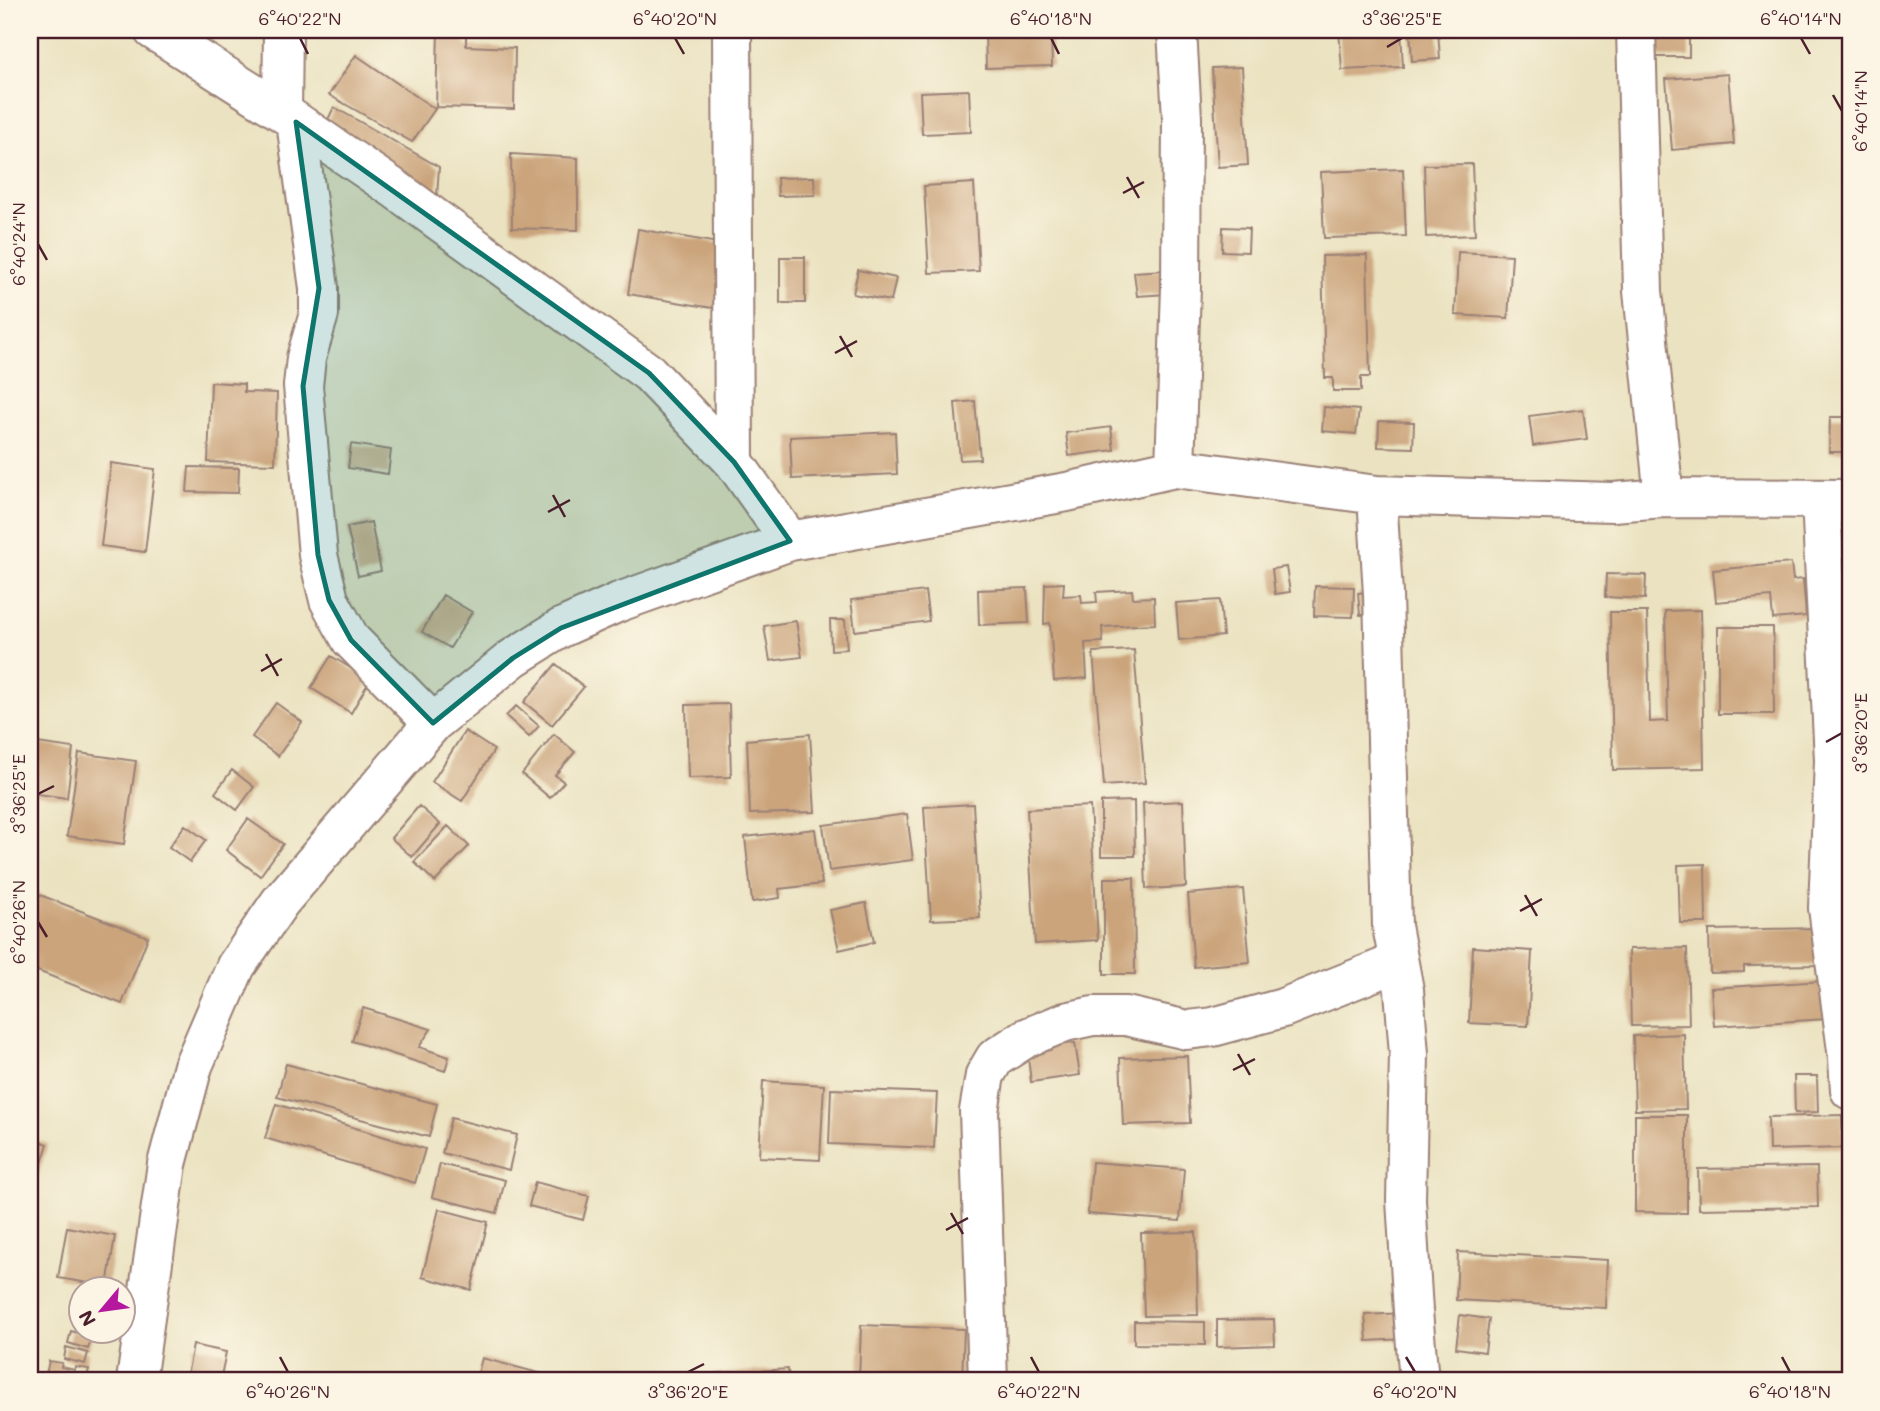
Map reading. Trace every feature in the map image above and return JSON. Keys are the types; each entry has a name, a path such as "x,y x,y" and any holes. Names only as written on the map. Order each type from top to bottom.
{"street":[{"path":"153,30 395,189 649,373 734,462 790,541"},
{"path":"284,30 289,117 319,288 319,314 306,358 303,386 318,555 328,600 351,640 433,723"},
{"path":"732,30 734,462"},
{"path":"1175,468 1181,287 1182,118 1177,30"},
{"path":"1636,30 1643,291 1664,498"},
{"path":"136,1381 166,1164 193,1066 236,966 280,902 433,723 513,658 561,628 619,602 790,541 1067,492 1175,468 1377,495 1614,502 1664,498 1836,500 1834,760 1828,908 1849,1058 1850,1090"},
{"path":"1377,495 1383,594 1392,926 1404,990 1409,1054 1406,1200 1419,1381"},
{"path":"988,1381 979,1111 985,1075 995,1058 1026,1038 1065,1022 1093,1016 1126,1016 1187,1030 1213,1027 1283,1007 1398,962"}],"highlighted area":[{"path":"296,122 649,373 734,462 790,541 561,628 513,658 433,723 351,640 329,600 318,555 303,386 319,288"}],"building":[{"path":"438,30 466,30 466,46 515,48 514,109 436,107"},
{"path":"985,30 1051,30 1052,66 986,68"},
{"path":"1133,30 1162,30 1162,36 1133,37"},
{"path":"1339,30 1401,30 1403,67 1342,70"},
{"path":"1410,30 1438,30 1440,59 1412,61"},
{"path":"1646,35 1689,36 1689,57 1646,57"},
{"path":"356,55 435,109 412,142 329,95"},
{"path":"1242,67 1248,165 1218,167 1212,68"},
{"path":"1728,74 1734,144 1672,150 1666,79"},
{"path":"969,90 971,132 922,134 920,92"},
{"path":"334,107 439,167 437,196 324,128"},
{"path":"511,154 578,158 578,230 512,228"},
{"path":"1472,164 1475,235 1426,237 1424,165"},
{"path":"1403,169 1406,236 1324,238 1321,172"},
{"path":"814,177 815,195 778,196 777,178"},
{"path":"974,183 979,271 929,273 924,186"},
{"path":"1223,227 1249,228 1248,252 1222,251"},
{"path":"638,229 735,246 725,310 628,294"},
{"path":"1458,252 1512,255 1508,318 1455,315"},
{"path":"1367,255 1370,377 1361,377 1361,391 1333,391 1333,378 1325,378 1322,256"},
{"path":"780,257 805,257 805,303 780,303"},
{"path":"858,270 896,278 891,301 853,294"},
{"path":"1165,270 1167,294 1137,296 1134,272"},
{"path":"211,382 244,384 244,392 277,393 275,464 208,462"},
{"path":"975,401 980,459 960,460 955,403"},
{"path":"1324,407 1359,410 1356,434 1322,431"},
{"path":"1583,409 1587,439 1533,446 1529,416"},
{"path":"1830,417 1850,417 1850,452 1829,452"},
{"path":"1379,421 1414,422 1413,448 1378,447"},
{"path":"1111,427 1114,450 1069,456 1066,433"},
{"path":"895,432 897,474 792,479 790,437"},
{"path":"351,444 391,450 388,474 348,468"},
{"path":"111,463 155,469 145,552 101,546"},
{"path":"189,467 239,468 238,493 187,492"},
{"path":"371,522 381,571 358,576 347,527"},
{"path":"1791,563 1793,580 1803,579 1806,616 1773,619 1771,597 1716,602 1713,570"},
{"path":"1286,567 1290,592 1275,594 1272,569"},
{"path":"1606,574 1646,575 1645,599 1605,597"},
{"path":"1064,583 1063,596 1081,595 1082,603 1097,602 1096,592 1132,590 1133,598 1154,597 1155,624 1102,627 1103,642 1085,643 1087,678 1054,681 1050,623 1044,624 1045,584"},
{"path":"1315,586 1354,587 1353,617 1314,616"},
{"path":"1027,588 1029,623 979,625 978,590"},
{"path":"925,591 929,621 855,631 851,600"},
{"path":"1377,591 1378,614 1360,615 1358,593"},
{"path":"443,595 472,612 450,648 422,632"},
{"path":"1220,600 1223,636 1179,640 1176,603"},
{"path":"1701,610 1704,768 1613,770 1610,612 1647,612 1650,722 1668,721 1665,611"},
{"path":"830,620 845,620 847,649 831,650"},
{"path":"796,621 802,657 770,661 764,626"},
{"path":"1718,627 1773,627 1774,714 1718,714"},
{"path":"1134,650 1145,783 1104,786 1093,652"},
{"path":"331,656 370,680 351,713 311,688"},
{"path":"556,664 584,687 552,725 524,702"},
{"path":"276,703 302,722 278,756 252,737"},
{"path":"729,704 731,777 688,778 686,705"},
{"path":"516,706 539,726 529,737 506,716"},
{"path":"465,731 494,750 462,801 432,782"},
{"path":"554,734 575,752 555,775 564,782 550,798 522,774"},
{"path":"810,734 815,812 750,814 747,740"},
{"path":"30,742 73,748 67,798 30,793"},
{"path":"79,753 136,761 124,844 67,836"},
{"path":"232,770 254,787 237,810 215,793"},
{"path":"1134,801 1135,856 1101,856 1101,802"},
{"path":"1183,801 1186,887 1146,889 1143,803"},
{"path":"973,804 980,918 931,920 924,807"},
{"path":"419,806 440,824 412,857 391,838"},
{"path":"1090,806 1098,940 1035,944 1027,809"},
{"path":"907,814 913,860 829,871 823,825"},
{"path":"248,819 283,844 260,876 226,850"},
{"path":"185,825 206,840 190,862 169,847"},
{"path":"448,826 469,846 435,882 414,862"},
{"path":"815,829 822,884 779,889 780,898 752,902 745,837"},
{"path":"1705,864 1706,923 1680,923 1678,865"},
{"path":"1104,878 1134,878 1135,974 1104,974"},
{"path":"1243,889 1250,962 1194,967 1188,894"},
{"path":"30,891 148,937 122,1004 30,968"},
{"path":"866,903 874,942 839,950 830,910"},
{"path":"1819,928 1820,965 1744,966 1744,972 1710,973 1709,930"},
{"path":"1473,947 1532,951 1528,1026 1469,1023"},
{"path":"1687,948 1689,1025 1631,1026 1629,949"},
{"path":"1824,981 1827,1019 1714,1026 1711,988"},
{"path":"363,1008 431,1029 419,1047 449,1057 445,1071 352,1041"},
{"path":"1684,1034 1686,1109 1635,1110 1633,1036"},
{"path":"1075,1043 1080,1075 1031,1082 1027,1049"},
{"path":"1187,1056 1190,1123 1123,1125 1120,1058"},
{"path":"286,1064 437,1104 429,1137 277,1097"},
{"path":"1794,1076 1817,1076 1818,1112 1795,1113"},
{"path":"763,1081 824,1085 820,1160 759,1157"},
{"path":"831,1089 937,1093 934,1148 829,1144"},
{"path":"276,1104 425,1149 415,1183 265,1138"},
{"path":"1635,1115 1687,1115 1687,1213 1635,1212"},
{"path":"1842,1115 1843,1148 1769,1150 1768,1117"},
{"path":"451,1118 517,1135 509,1170 442,1153"},
{"path":"30,1138 48,1144 38,1175 30,1172"},
{"path":"1092,1162 1184,1169 1180,1221 1088,1214"},
{"path":"440,1164 505,1180 497,1213 432,1197"},
{"path":"1817,1167 1818,1207 1699,1209 1698,1169"},
{"path":"535,1182 589,1196 583,1220 529,1206"},
{"path":"439,1209 488,1222 471,1290 422,1277"},
{"path":"67,1227 115,1236 109,1274 66,1274 66,1279 58,1278"},
{"path":"1196,1232 1198,1315 1144,1316 1141,1233"},
{"path":"1458,1252 1608,1260 1606,1308 1456,1300"},
{"path":"1404,1313 1405,1339 1367,1341 1365,1315"},
{"path":"1460,1315 1489,1319 1485,1352 1456,1348"},
{"path":"1274,1319 1275,1345 1217,1347 1217,1320"},
{"path":"1134,1321 1205,1322 1205,1345 1134,1344"},
{"path":"861,1325 964,1329 962,1381 859,1381"},
{"path":"71,1344 90,1344 88,1349"},
{"path":"193,1345 226,1352 220,1381 186,1381"},
{"path":"66,1347 88,1353 85,1364 64,1359"},
{"path":"482,1358 558,1378 557,1381 476,1381"},
{"path":"49,1361 62,1363 61,1367 75,1370 76,1367 89,1369 86,1381 45,1379"},
{"path":"788,1369 789,1381 711,1381 711,1374"},
{"path":"1453,1376 1485,1379 1485,1381 1453,1381"}]}
